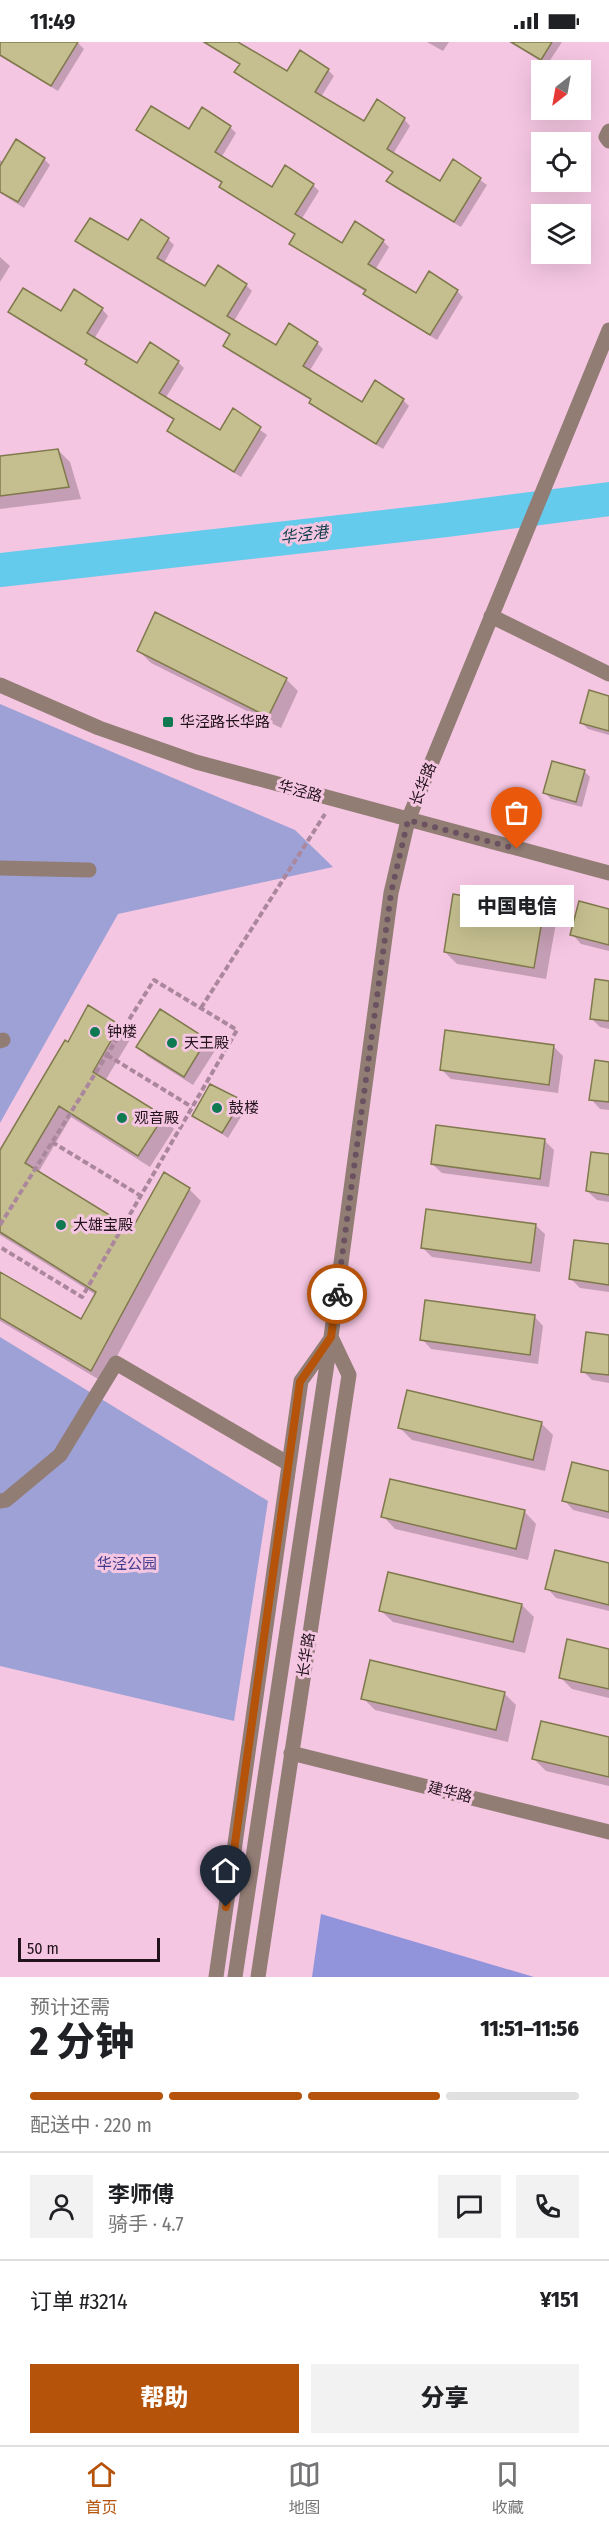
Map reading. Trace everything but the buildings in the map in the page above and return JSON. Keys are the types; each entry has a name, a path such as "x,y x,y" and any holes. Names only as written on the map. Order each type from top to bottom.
{"street":[{"path":"609,131 606,137 609,141"},
{"name":"长华路","path":"235,1977 275,1725 331,1337 391,893 408,820 609,330"},
{"path":"492,616 609,674"},
{"name":"华泾路","path":"0,685 99,728 154,748 251,778 609,873"},
{"path":"0,868 89,870"},
{"name":"长华路","path":"216,1977 300,1382 331,1337"},
{"name":"长华路","path":"258,1977 350,1375 331,1337"},
{"path":"0,1501 6,1500 60,1455 116,1363 289,1464"},
{"name":"建华路","path":"291,1753 609,1832"}],"path":[{"path":"201,1008 334,800"},
{"path":"0,1225 154,980 237,1030 82,1297 0,1247"},
{"path":"107,1055 192,1107"},
{"path":"52,1142 141,1196"}],"green space":[{"path":"0,704 295,830 333,867 118,914 0,1123"},
{"name":"华泾公园","path":"0,1337 268,1501 234,1721 0,1666"}],"shaded area":[{"path":"321,1914 534,1977 312,1977"}],"waterway":[{"name":"华泾港","path":"0,570 446,520 609,499"}],"way so far":[{"path":"337,1294 391,893 408,820 517,849"}],"place":[{"name":"华泾路长华路","path":"168,722"},
{"name":"中国电信","path":"517,849"},
{"name":"钟楼","path":"95,1032"},
{"name":"天王殿","path":"172,1043"},
{"name":"鼓楼","path":"217,1108"},
{"name":"观音殿","path":"122,1118"},
{"name":"大雄宝殿","path":"61,1225"}],"route":[{"path":"226,1907 300,1382 331,1337 337,1294"}]}
